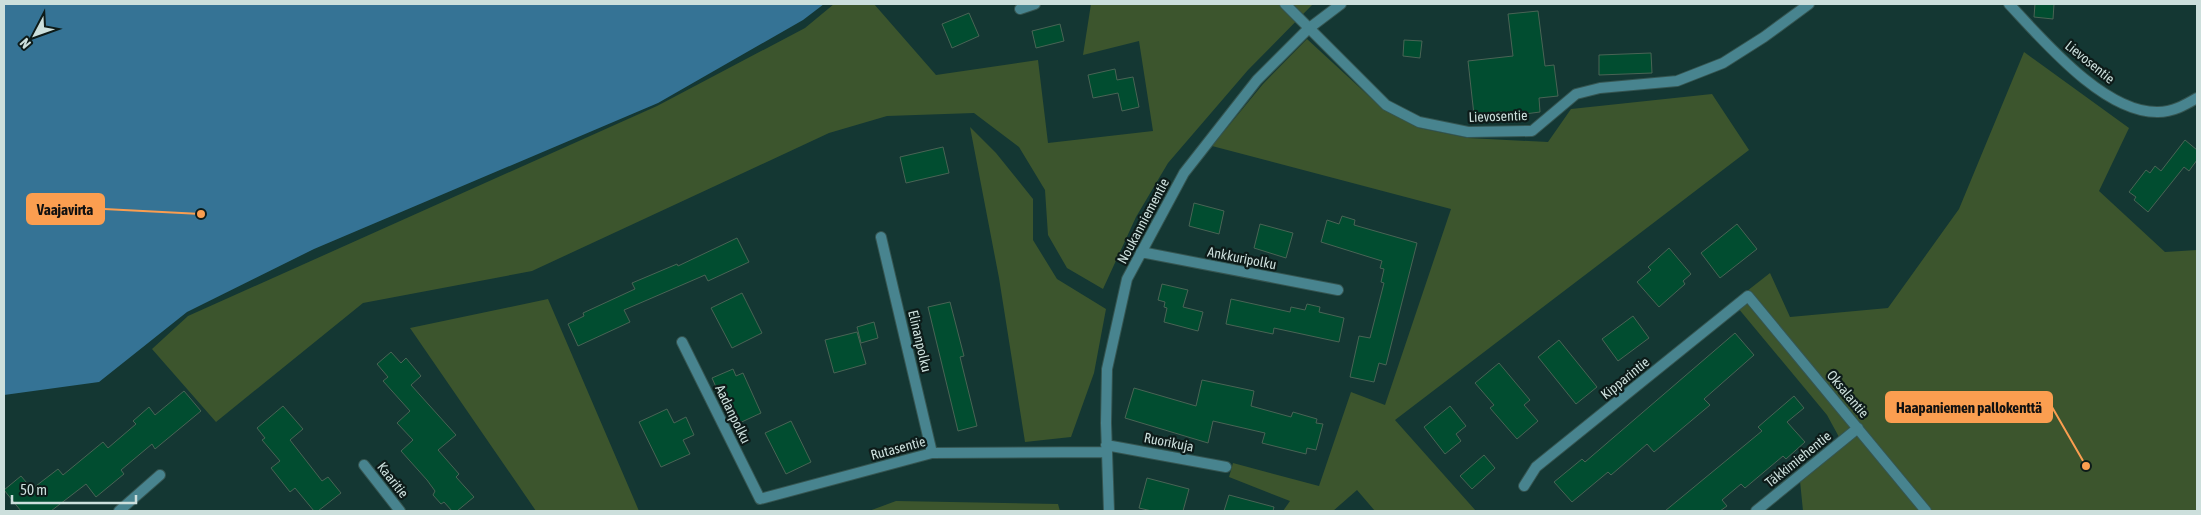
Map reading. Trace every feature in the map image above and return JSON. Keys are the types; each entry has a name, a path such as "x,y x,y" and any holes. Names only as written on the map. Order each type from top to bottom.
{"street":[{"path":"1020,10 1035,4"},
{"name":"Lievosentie","path":"1285,4 1386,105 1419,122 1468,132 1532,131 1576,94 1600,88 1677,81 1723,63 1764,37 1809,4"},
{"name":"Noukanniementie","path":"1109,511 1107,369 1127,279 1184,173 1257,80 1308,29 1341,4"},
{"name":"Lievosentie","path":"2009,4 2057,54 2089,82 2129,106 2158,112 2179,108 2197,98"},
{"name":"Elinanpolku","path":"881,237 932,453"},
{"name":"Ankkuripolku","path":"1141,252 1338,290"},
{"name":"Oksalantie","path":"1748,296 1926,511"},
{"name":"Kipparintie","path":"1524,486 1536,467 1748,296"},
{"name":"Aadanpolku","path":"682,342 760,500"},
{"name":"Täkkimiehentie","path":"1756,511 1858,428"},
{"name":"Rutasentie","path":"760,500 932,453 1107,448"},
{"name":"Ruorikuja","path":"1107,448 1226,467"},
{"name":"Kaaritie","path":"364,465 400,511"},
{"path":"119,511 160,475"}],"green space":[{"path":"834,4 874,4 936,75 1038,60 1048,143 1153,131 1139,41 1083,55 1091,4 1313,4 1248,70 1168,163 1136,217 1103,289 1067,268 1048,235 1045,190 1019,147 974,113 887,116 829,133 532,271 363,303 216,422 152,349 188,316 657,106 805,28"},
{"path":"1307,39 1384,110 1419,128 1468,138 1548,142 1571,109 1712,94 1749,150 1395,420 1476,511 1375,511 1357,490 1333,511 1283,511 1290,501 1229,477 1233,463 1319,486 1351,392 1385,405 1451,209 1212,146 1263,84"},
{"path":"2024,52 2129,128 2099,191 2165,252 2197,250 2197,511 1803,511 1799,471 1839,437 1827,415 1733,302 1770,273 1790,317 1888,308 1959,209"},
{"path":"970,127 996,153 1033,199 1033,240 1057,279 1106,309 1094,373 1071,437 1025,442 999,278"},
{"path":"548,299 639,511 536,511 410,328"},
{"path":"896,501 1058,504 1060,511 869,511"}],"water":[{"path":"4,4 824,4 803,20 658,103 314,249 187,312 99,382 4,395"}],"building":[{"path":"2035,4 2054,4 2053,19 2034,17"},
{"path":"1538,11 1545,66 1554,65 1558,96 1539,98 1540,112 1502,117 1502,112 1474,115 1468,61 1513,56 1508,14"},
{"path":"969,13 979,36 952,48 942,24"},
{"path":"1060,24 1064,41 1036,48 1032,31"},
{"path":"1404,40 1422,41 1420,58 1403,56"},
{"path":"1651,53 1652,73 1599,75 1599,55"},
{"path":"1115,69 1117,80 1133,77 1139,107 1122,111 1118,93 1093,98 1088,75"},
{"path":"2185,140 2197,150 2197,160 2189,171 2184,167 2148,212 2134,200 2136,197 2129,192 2146,170 2150,173 2155,166 2161,171"},
{"path":"943,147 949,173 906,183 900,157"},
{"path":"1194,203 1224,211 1219,234 1189,226"},
{"path":"1342,216 1355,220 1354,225 1417,243 1386,365 1379,363 1374,382 1350,377 1359,336 1370,338 1384,283 1381,282 1384,269 1380,268 1382,261 1321,242 1327,220 1339,224"},
{"path":"1260,224 1293,233 1286,258 1254,248"},
{"path":"1737,224 1757,249 1720,278 1701,253"},
{"path":"737,238 749,262 708,281 705,275 624,310 630,322 578,346 568,324 584,316 583,313 635,289 632,283 677,264 678,266"},
{"path":"1669,248 1691,274 1683,281 1685,284 1659,307 1637,282 1651,270 1648,267"},
{"path":"1162,284 1188,290 1183,307 1203,312 1198,331 1164,322 1167,308 1164,307 1165,302 1158,300"},
{"path":"742,293 762,333 732,348 711,308"},
{"path":"1231,299 1290,312 1291,307 1305,310 1307,304 1320,307 1319,312 1344,318 1339,342 1274,328 1273,334 1226,324"},
{"path":"950,302 964,356 960,357 977,426 958,431 928,307"},
{"path":"1633,316 1649,338 1618,361 1602,339"},
{"path":"874,322 878,338 861,343 857,327"},
{"path":"857,332 866,364 834,373 825,340"},
{"path":"1735,333 1754,355 1704,399 1710,405 1654,452 1647,444 1611,475 1608,472 1572,502 1554,482 1582,459 1585,462"},
{"path":"1559,340 1597,387 1576,404 1538,357"},
{"path":"391,352 401,363 406,358 421,376 411,385 456,435 438,450 459,474 456,477 474,497 457,511 452,511 444,502 441,504 433,495 435,491 427,480 401,451 413,440 397,423 410,411 383,381 388,377 377,364"},
{"path":"1499,363 1530,400 1524,405 1538,421 1517,439 1490,408 1494,405 1475,383"},
{"path":"733,369 736,376 743,373 761,413 733,426 712,378"},
{"path":"1202,380 1254,391 1251,406 1291,417 1293,412 1317,419 1316,423 1323,424 1316,450 1307,448 1306,454 1262,443 1265,433 1213,421 1208,443 1125,418 1134,388 1196,406"},
{"path":"184,391 201,411 155,449 152,444 121,470 124,474 96,497 86,484 51,511 21,511 4,490 21,476 32,489 58,469 63,475 103,442 108,448 136,424 133,421 149,407 155,415"},
{"path":"1794,396 1804,408 1787,422 1805,442 1786,459 1783,456 1745,488 1741,484 1722,500 1727,506 1720,511 1665,511 1762,431 1758,427"},
{"path":"283,406 303,429 290,440 322,481 328,477 341,493 318,511 314,511 295,488 290,492 271,468 280,461 262,440 265,438 257,428"},
{"path":"1450,406 1466,426 1456,434 1461,441 1445,454 1424,427"},
{"path":"667,409 674,423 686,417 694,435 683,440 690,454 661,467 639,422"},
{"path":"791,421 811,462 786,474 765,433"},
{"path":"1484,455 1495,468 1472,489 1460,476"},
{"path":"1147,478 1189,489 1183,511 1152,511 1139,508"},
{"path":"1229,495 1274,507 1273,511 1224,511"}],"place":[{"name":"Vaajavirta","path":"201,214"},
{"name":"Haapaniemen pallokenttä","path":"2086,466"}]}
